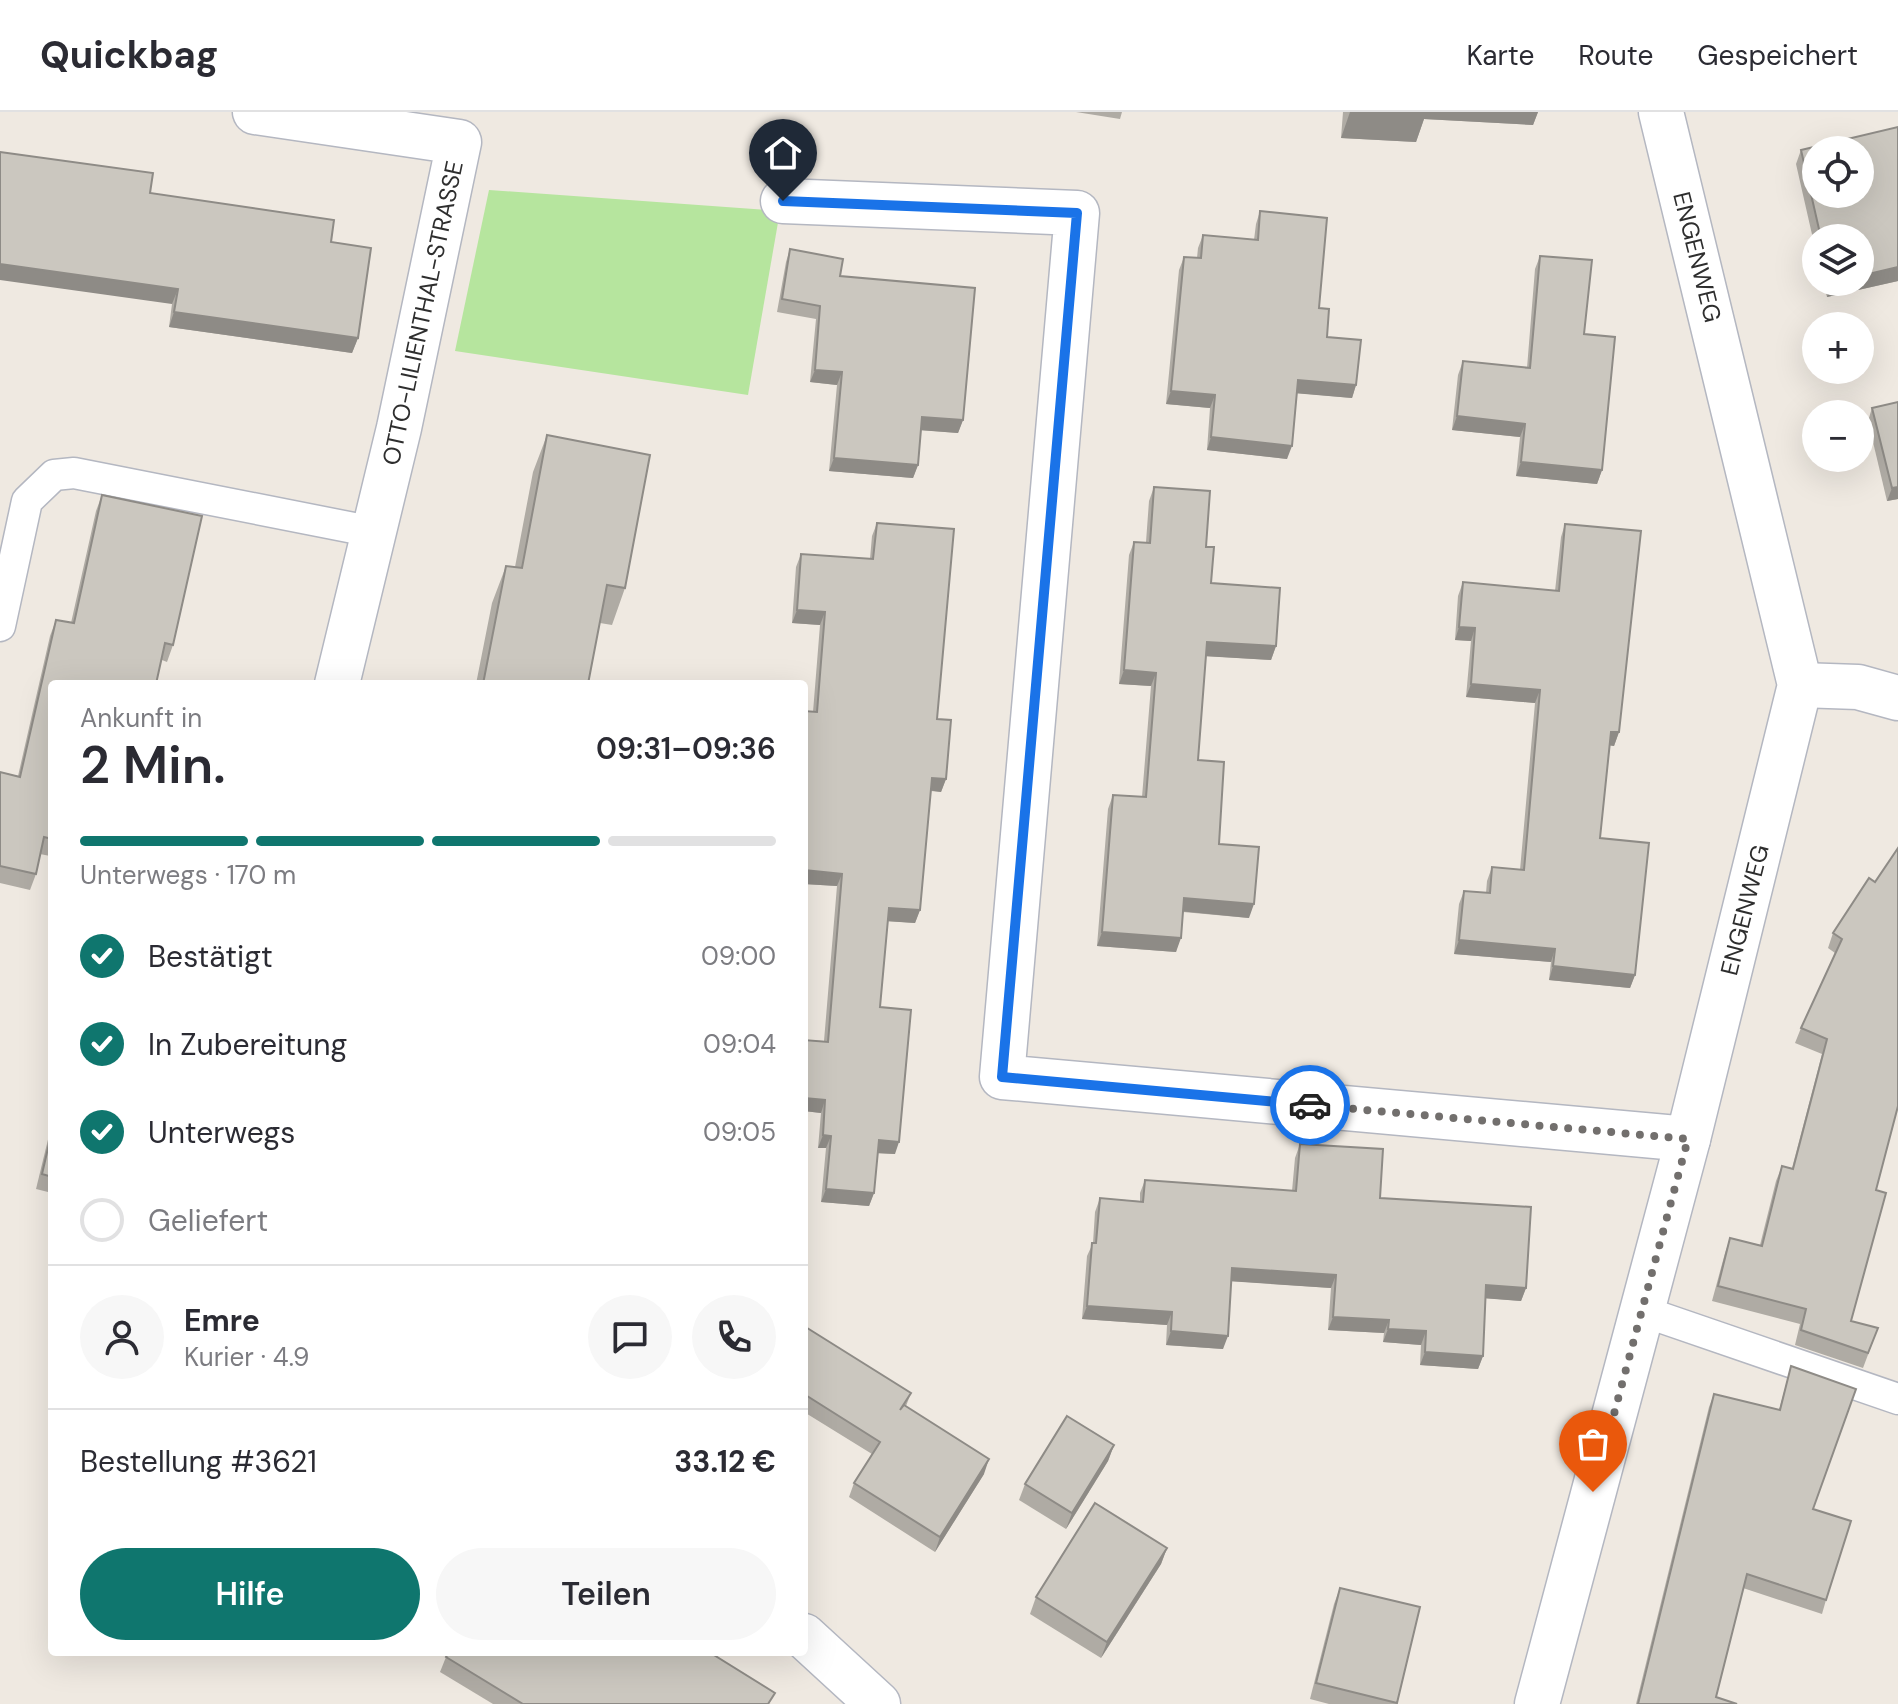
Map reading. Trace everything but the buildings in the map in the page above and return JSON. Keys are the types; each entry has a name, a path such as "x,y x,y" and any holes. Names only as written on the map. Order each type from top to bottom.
{"street":[{"name":"OTTO-LILIENTHAL-STRASSE","path":"255,112 459,142 374,532 338,680"},
{"name":"ENGENWEG","path":"1537,1704 1688,1139 1800,685 1661,112"},
{"path":"783,201 1077,213 1002,1077 1688,1139"},
{"path":"1800,685 1858,687 1898,698"},
{"path":"808,1640 878,1704"}],"lane":[{"path":"0,626 27,501 54,475 74,473 374,532"},
{"path":"1642,1311 1898,1399"}],"green space":[{"path":"489,190 780,211 748,395 455,351"}],"way so far":[{"path":"1310,1105 1688,1139 1593,1492"}],"route":[{"path":"783,201 1077,213 1002,1077 1310,1105"}]}
